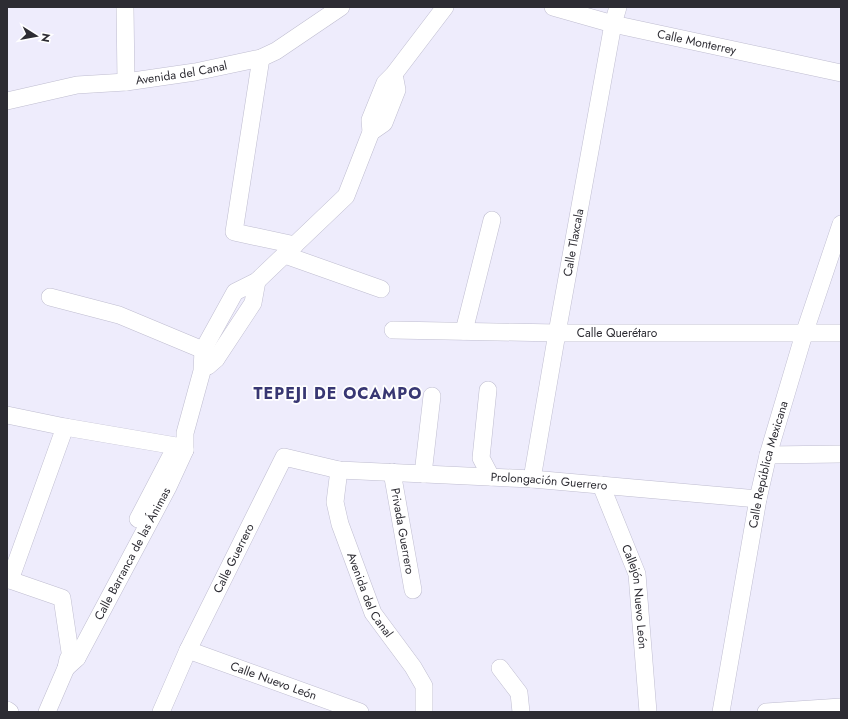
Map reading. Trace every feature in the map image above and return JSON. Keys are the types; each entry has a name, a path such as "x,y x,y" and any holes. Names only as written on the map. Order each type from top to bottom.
{"street":[{"path":"125,7 126,82"},
{"name":"Avenida del Canal","path":"7,101 77,85 126,82 195,72 261,58 276,51 341,7"},
{"name":"Calle Barranca de las Ánimas","path":"47,712 71,660 140,529 168,487 202,371 210,355 235,292 257,281 346,196 371,132 384,123 397,90 394,74 445,7"},
{"name":"Calle Monterrey","path":"552,7 614,24 841,73"},
{"name":"Calle Tlaxcala","path":"532,479 557,333 618,7"},
{"path":"261,58 234,232 290,250 381,289"},
{"path":"464,331 492,220"},
{"name":"Calle República Mexicana","path":"722,712 758,499 768,455 804,334 841,224"},
{"path":"50,297 119,315 210,355"},
{"name":"Calle Querétaro","path":"393,330 557,333 841,333"},
{"path":"488,390 481,458 491,477"},
{"path":"423,474 432,396"},
{"path":"7,415 64,427 182,443"},
{"path":"64,427 8,579 62,598 71,660"},
{"path":"768,455 841,454"},
{"name":"Calle Guerrero","path":"161,712 188,650 284,457 339,470"},
{"name":"Avenida del Canal","path":"339,470 335,502 340,524 373,613 413,667 424,686 424,712"},
{"name":"Prolongación Guerrero","path":"339,470 532,479 758,499"},
{"name":"Privada Guerrero","path":"392,472 412,590"},
{"name":"Callejón Nuevo León","path":"601,485 637,574 648,712"},
{"name":"Calle Nuevo León","path":"188,650 360,712"},
{"path":"500,668 519,693 521,712"},
{"path":"766,712 841,707"}],"district":[{"name":"TEPEJI DE OCAMPO","path":"338,393"}]}
